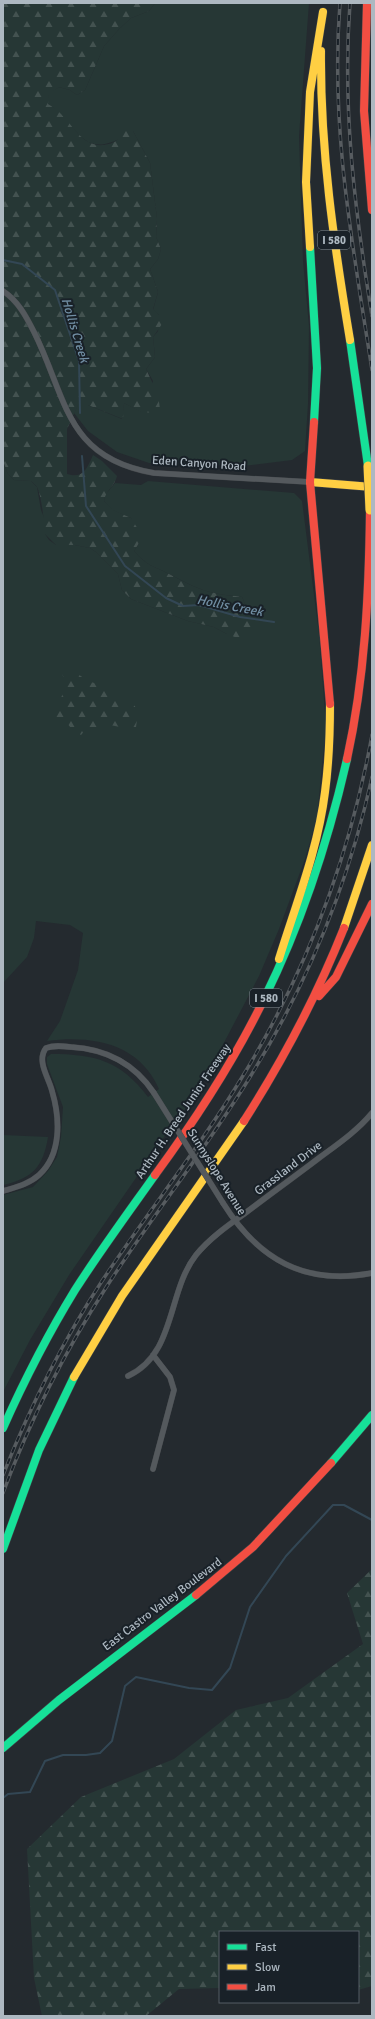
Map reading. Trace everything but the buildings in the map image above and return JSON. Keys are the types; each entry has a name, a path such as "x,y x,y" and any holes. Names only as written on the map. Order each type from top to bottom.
{"main road":[{"path":"368,3 372,39"},
{"path":"368,3 364,111 372,210"},
{"path":"267,998 316,837 324,804 329,756 330,695 310,482 317,368 307,214 307,132 312,78 324,8"},
{"name":"Arthur H. Breed Junior Freeway","path":"3,1428 38,1354 69,1300 104,1247 203,1106 237,1053 267,998 293,941 316,881 332,830 350,761 361,698 368,637 372,573 370,510 368,466 362,413 333,237 326,176 321,97 324,8"},
{"name":"Eden Canyon Road","path":"310,482 372,487"},
{"path":"3,1549 44,1438 89,1350 131,1282 246,1119 275,1071 312,1004 350,912 372,845"},
{"path":"312,1004 336,977 372,904"},
{"name":"East Castro Valley Boulevard","path":"3,1748 70,1689 183,1606 235,1563 282,1518 372,1415"}],"street":[{"name":"Eden Canyon Road","path":"3,291 10,296 26,315 45,357 62,401 75,427 87,440 109,458 134,469 154,473 310,482"},
{"name":"Sunnyslope Avenue","path":"3,1191 22,1185 39,1175 50,1160 56,1145 56,1109 52,1090 43,1067 42,1056 46,1048 55,1046 83,1048 108,1054 126,1064 138,1074 154,1093 234,1221 261,1250 289,1267 306,1272 341,1277 372,1273"},
{"name":"Grassland Drive","path":"128,1376 142,1368 153,1355 167,1328 179,1286 187,1268 202,1248 234,1221 335,1146 362,1124 372,1113"},
{"path":"153,1355 170,1377 174,1390 154,1468"}],"green space":[{"path":"3,3 155,3 149,11 131,18 104,46 85,90 77,95 70,90 59,87 49,94 48,104 56,109 79,135 90,143 96,145 108,144 116,141 123,131 133,131 150,163 157,219 156,237 161,249 158,259 150,269 158,292 153,309 159,315 162,324 153,337 155,357 146,369 158,395 160,409 156,413 141,412 124,403 123,419 88,405 78,405 67,429 67,474 77,475 84,472 93,455 102,461 117,476 116,480 106,494 104,501 113,510 131,518 141,534 139,543 134,551 150,565 197,588 218,594 242,597 249,614 260,622 262,628 240,639 214,627 188,621 131,599 122,590 118,574 96,552 90,548 75,545 56,545 45,534 44,517 37,487 31,481 14,480 8,474 3,461"},
{"path":"155,3 309,3 299,136 303,261 309,326 308,404 305,451 292,460 243,466 149,463 117,452 88,431 74,413 78,404 88,405 122,419 124,403 142,412 153,381 146,369 155,357 153,337 158,331 159,315 153,310 158,292 150,269 158,259 161,249 156,237 157,219 150,163 133,131 116,140 103,144 93,144 84,140 59,113 47,103 49,93 59,87 70,90 77,95 85,90 104,46 131,18 149,11"},
{"path":"3,461 8,474 14,480 31,481 37,487 41,510 45,520 45,534 49,540 56,545 75,545 90,548 96,552 118,574 122,590 131,599 188,621 214,627 227,634 260,622 249,614 242,597 222,595 203,590 147,563 134,551 139,543 131,518 112,510 104,501 105,495 115,483 141,485 148,481 294,493 302,501 319,634 326,726 317,817 305,859 279,929 259,976 197,1094 169,1130 69,1275 30,1340 3,1392 3,1195 33,1187 48,1171 57,1157 61,1137 63,1107 47,1064 47,1057 51,1054 67,1054 94,1058 106,1062 128,1075 148,1097 159,1089 150,1073 139,1061 127,1052 97,1041 64,1039 47,1041 60,1021 78,970 83,933 70,925 36,921 34,938 27,957 3,983"},
{"path":"72,670 88,681 107,687 116,696 135,706 137,720 136,727 125,728 110,725 86,729 81,735 71,728 65,721 48,721 58,705 66,686 62,673"},
{"path":"3,1135 48,1137 43,1156 35,1170 22,1179 3,1185"},
{"path":"372,1569 372,1986 359,1990 359,1931 219,1931 219,1988 179,1989 146,2016 42,2016 34,1978 27,1849 81,1797 174,1759 236,1710 288,1698 363,1644 347,1593"}],"waterway":[{"name":"Hollis Creek","path":"3,260 22,264 55,290 79,361 80,413"},
{"name":"Hollis Creek","path":"82,456 86,506 125,566 166,598 183,606 199,605 240,617 274,622"},
{"path":"3,1798 8,1794 30,1792 45,1761 63,1755 86,1755 100,1753 112,1741 125,1686 136,1677 189,1688 212,1690 230,1668 250,1607 286,1556 333,1505 344,1505 372,1520"}],"railway":[{"path":"340,3 338,96 345,188 372,370"},
{"path":"350,3 348,43 349,121 355,199 372,316"},
{"path":"3,1475 24,1425 73,1327 102,1281 227,1101 267,1034 287,994 306,953 338,868 352,824 372,735"},
{"path":"3,1493 13,1466 49,1386 77,1336 107,1286 233,1104 271,1042 290,1006 324,932 338,894 351,855 372,777"}],"traffic: fast":[{"path":"310,247 317,368 314,422"},
{"path":"350,340 368,466"},
{"path":"264,999 278,970 313,881 340,790 347,759"},
{"path":"3,1428 37,1358 75,1290 104,1246 155,1175"},
{"path":"3,1549 39,1450 74,1377"},
{"path":"331,1463 372,1415"},
{"path":"3,1748 59,1700 196,1595"}],"traffic: slow":[{"path":"310,247 306,182 310,92 323,12"},
{"path":"321,51 321,88 329,196 350,340"},
{"path":"368,466 370,510"},
{"path":"310,482 372,487"},
{"path":"279,959 306,876 322,813 328,759 330,704"},
{"path":"344,928 372,845"},
{"path":"74,1377 122,1296 244,1121"}],"traffic: jam":[{"path":"367,3 364,111 372,210"},
{"path":"314,422 310,482 330,704"},
{"path":"347,759 358,697 365,635 369,573 370,510"},
{"path":"319,996 336,977 372,904"},
{"path":"244,1121 286,1051 311,1003 344,928"},
{"path":"155,1175 214,1089 240,1045 264,999"},
{"path":"196,1595 253,1547 331,1463"}]}
